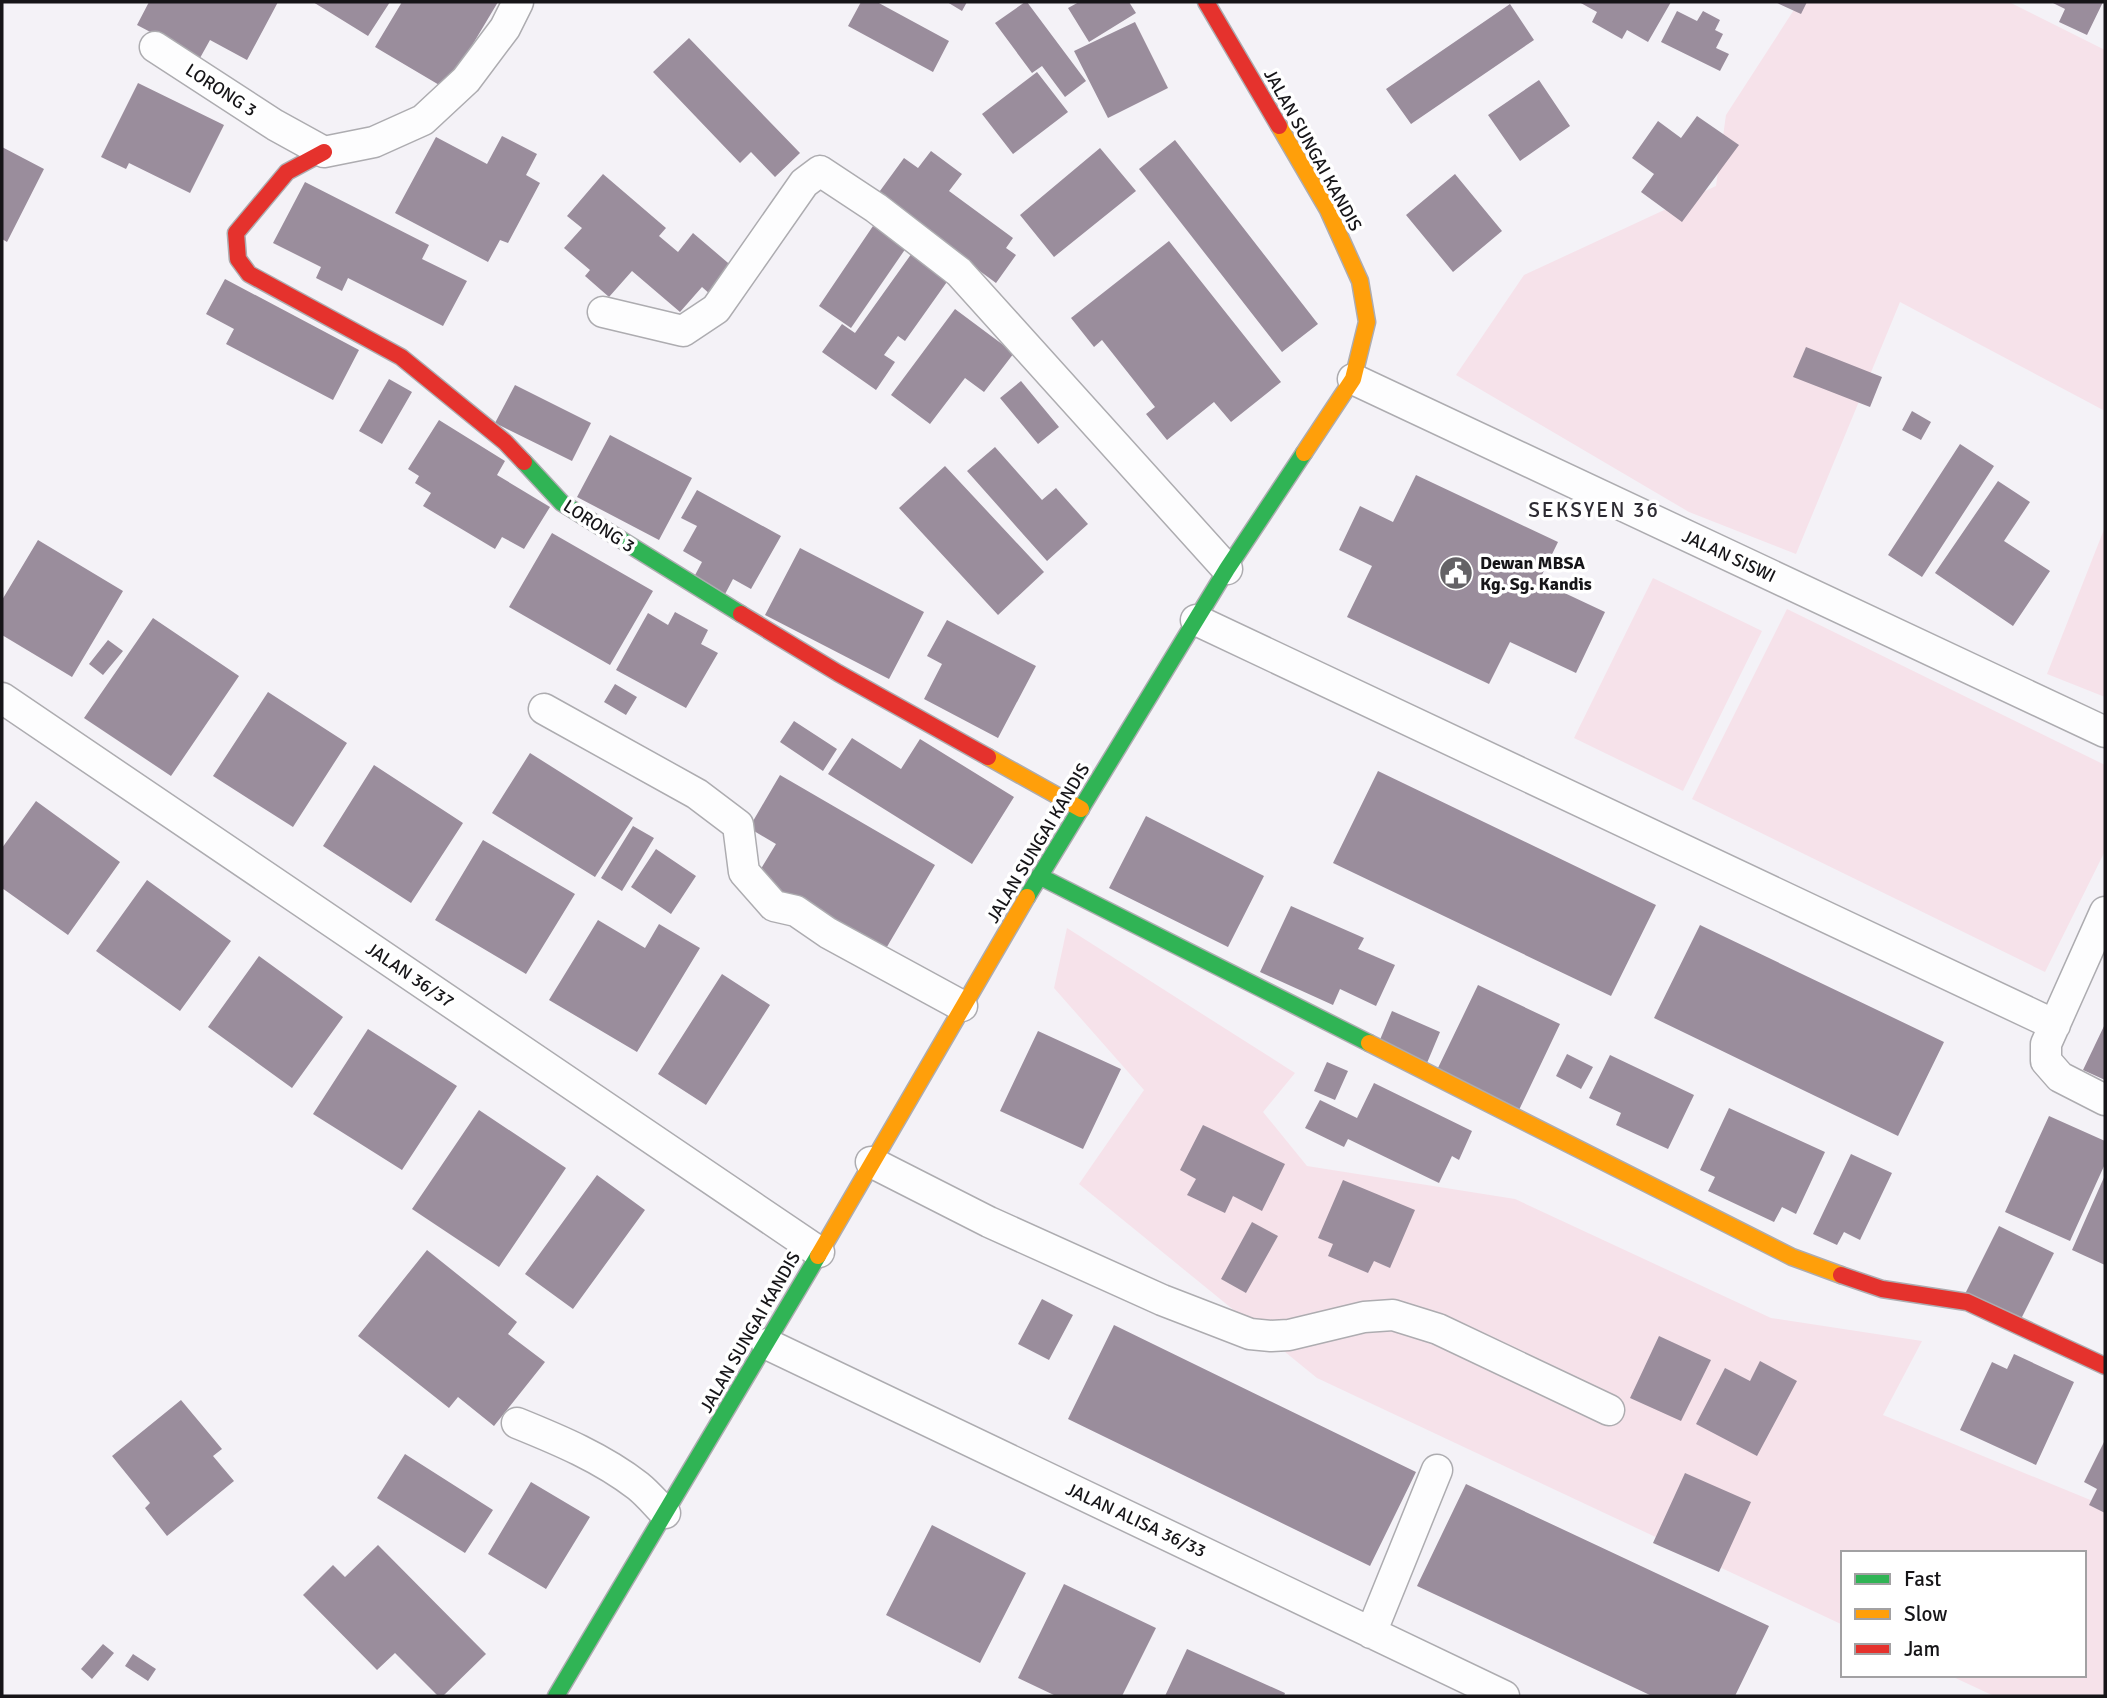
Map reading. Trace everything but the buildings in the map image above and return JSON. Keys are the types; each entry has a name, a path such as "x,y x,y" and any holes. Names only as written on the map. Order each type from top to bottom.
{"street":[{"name":"LORONG 3","path":"518,2 505,28 466,80 423,120 374,142 324,152 288,172 236,233 237,259 249,274 401,357 505,442 562,503 838,673 1081,809"},
{"name":"JALAN SUNGAI KANDIS","path":"556,1696 767,1344 1040,876 1227,569 1353,379 1367,322 1360,281 1328,210 1206,2"},
{"name":"LORONG 3","path":"155,47 275,125 324,152"},
{"path":"603,312 683,331 716,309 804,183 820,171 845,190 877,208 959,272 1227,569"},
{"name":"JALAN SISWI","path":"1353,379 2105,732"},
{"path":"1196,620 2055,1024"},
{"name":"JALAN 36/37","path":"2,698 819,1252"},
{"path":"544,709 697,794 738,825 744,872 774,906 796,911 828,933 962,1006"},
{"path":"1040,876 1792,1256 1882,1289 1967,1302 2105,1366"},
{"path":"2105,912 2046,1044 2046,1061 2060,1077 2105,1100"},
{"path":"871,1162 989,1222 1112,1278 1250,1334 1289,1335 1364,1317 1393,1315 1438,1329 1609,1410"},
{"name":"JALAN ALISA 36/33","path":"767,1344 1504,1696"},
{"path":"517,1423 563,1442 605,1464 638,1487 665,1513"},
{"path":"1371,1633 1437,1470"}],"shaded area":[{"path":"1799,2 2009,2 2105,50 2105,411 1900,302 1796,554 1689,512 1456,375 1524,275 1716,186 1726,115"},
{"path":"2105,527 2105,697 2047,674"},
{"path":"1653,578 1762,631 1683,791 1574,738"},
{"path":"1787,609 2105,765 2105,851 2045,972 1692,799"},
{"path":"1067,928 1295,1073 1263,1112 1307,1166 1515,1199 1771,1318 1922,1341 1883,1415 2105,1506 2105,1696 1994,1696 1953,1677 2086,1677 2086,1551 1841,1551 1841,1624 1317,1378 1079,1184 1144,1090 1054,988"}],"traffic: fast":[{"path":"1027,897 1227,569 1304,453"},
{"path":"524,462 562,503 741,614"},
{"path":"1039,876 1369,1043"},
{"path":"556,1696 818,1256"}],"traffic: slow":[{"path":"1279,126 1328,210 1360,281 1367,322 1353,379 1304,453"},
{"path":"988,757 1081,809"},
{"path":"818,1256 1027,897"},
{"path":"1369,1043 1792,1257 1841,1275"}],"traffic: jam":[{"path":"1206,2 1279,126"},
{"path":"324,152 287,172 236,233 238,259 249,274 401,357 505,442 524,462"},
{"path":"741,614 838,673 988,757"},
{"path":"1841,1275 1882,1289 1967,1302 2105,1366"}],"place":[{"name":"Dewan MBSA Kg. Sg. Kandis","path":"1456,573"}],"district":[{"name":"SEKSYEN 36","path":"1594,510"}]}
